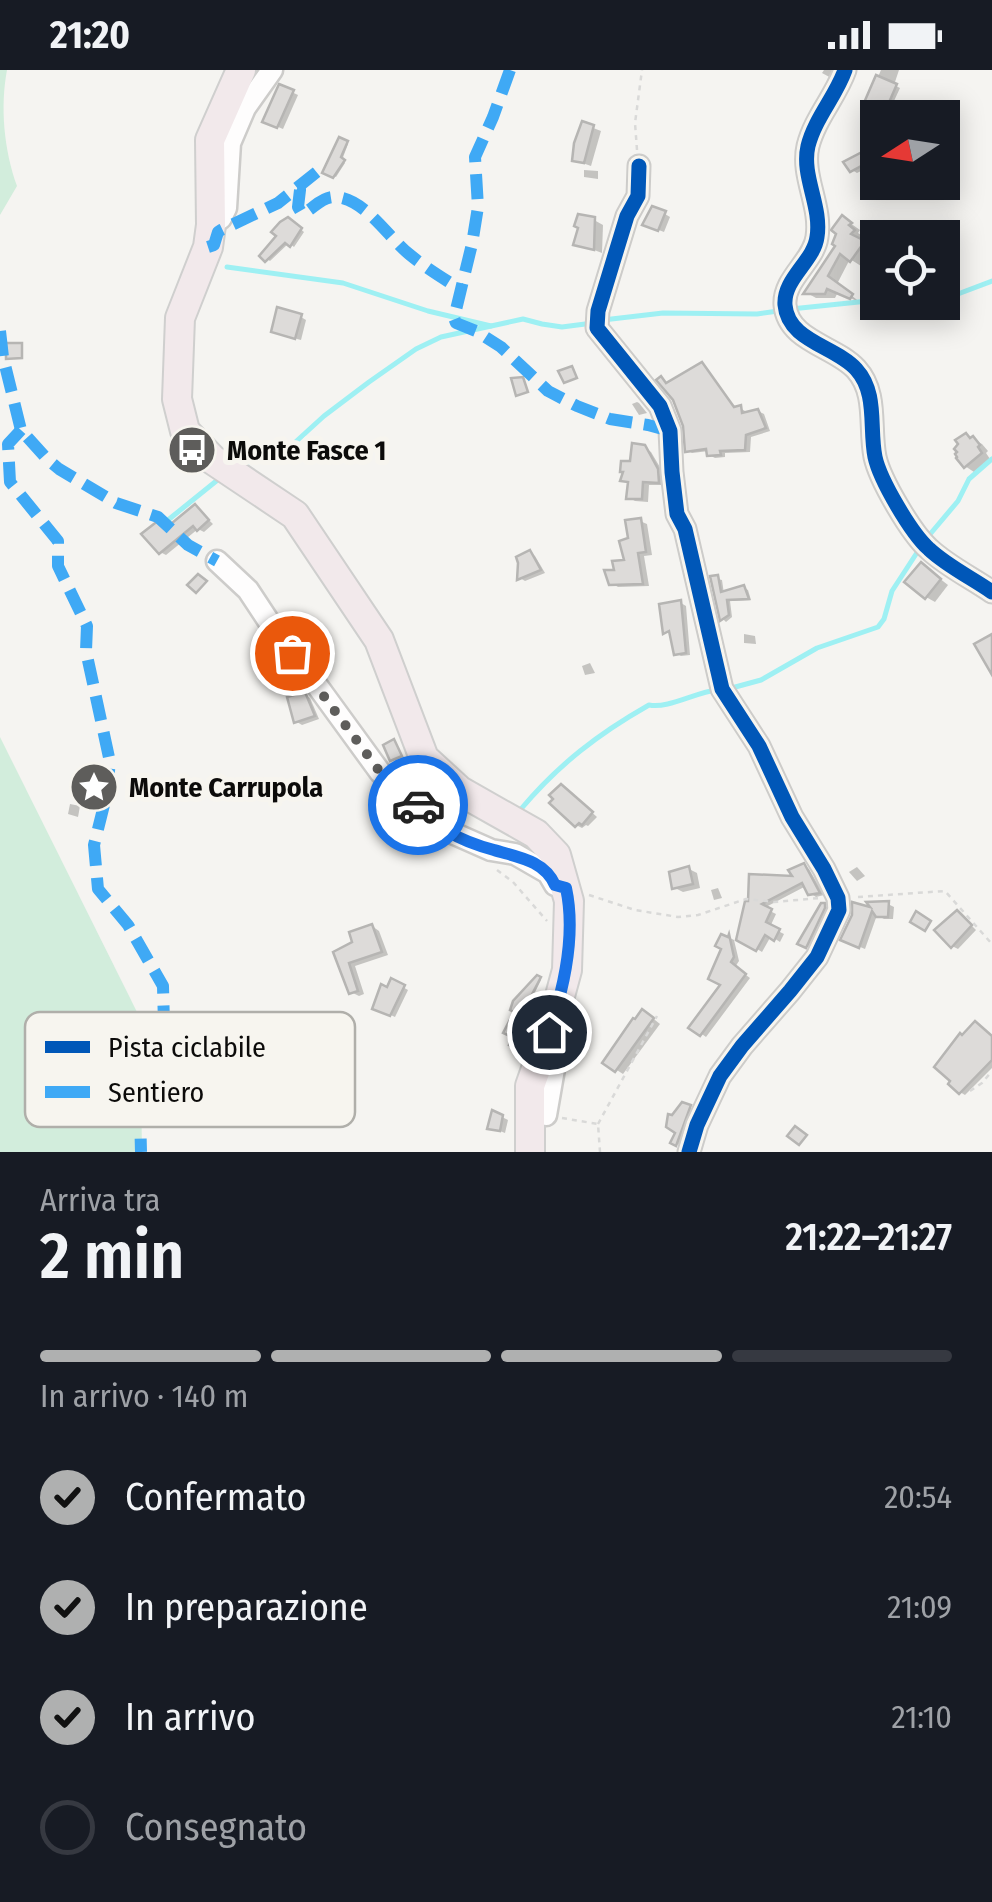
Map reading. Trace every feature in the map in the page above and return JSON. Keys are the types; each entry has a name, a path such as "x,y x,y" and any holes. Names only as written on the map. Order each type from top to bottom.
{"main road":[{"path":"241,70 210,140 208,246 180,318 177,399 186,431 213,460 295,515 379,640 424,758 460,791 536,834 556,855 569,901 567,970 530,1086 530,1152"}],"street":[{"path":"210,225 221,218 226,208 230,142 245,108 272,70"},
{"path":"846,70 808,146 807,166 818,238 785,296 785,310 790,322 808,339 856,370 871,394 876,461 896,504 928,548 992,592"},
{"path":"639,166 638,196 621,235 598,311 597,328 660,406 670,431 677,514 684,528 722,689 758,746 792,817 824,869 838,898 839,910 816,957 720,1076 689,1152"},
{"path":"216,561 248,590 380,772 448,832 491,850 514,854 539,866 555,885 565,886"},
{"path":"546,1115 562,1022 562,990"}],"path":[{"path":"639,166 635,123 642,70"},
{"path":"491,850 496,870 547,921"},
{"path":"565,886 578,883 591,897 678,917 698,915 746,898 774,902 944,891 992,944"},
{"path":"600,1152 598,1124 657,1016"},
{"path":"970,1091 992,1070"},
{"path":"546,1115 598,1124"}],"green space":[{"path":"0,70 7,70 4,128 17,186 0,215"},
{"path":"0,737 137,1012 25,1012 25,1127 142,1127 142,1152 0,1152"}],"building":[{"path":"876,75 897,84 890,100 865,100"},
{"path":"279,84 294,90 277,128 262,122"},
{"path":"582,121 594,125 584,163 572,161"},
{"path":"339,137 348,141 341,157 345,160 333,178 322,173"},
{"path":"860,153 860,167 850,172 843,162"},
{"path":"652,206 666,211 658,231 642,225"},
{"path":"578,214 595,217 594,250 573,245"},
{"path":"842,215 852,223 849,225 855,230 851,234 860,238 860,248 850,262 840,254 828,276 853,294 850,299 827,289 825,294 803,294 835,246 832,244 836,234 831,230"},
{"path":"288,217 302,228 290,247 285,243 265,262 259,256 276,236 271,232"},
{"path":"277,307 302,314 295,339 271,332"},
{"path":"6,343 22,343 22,358 6,359"},
{"path":"702,362 734,407 741,405 742,413 758,409 766,428 746,435 745,450 707,456 706,449 685,452 683,426 673,400 656,380 661,376 666,383"},
{"path":"572,366 577,378 564,383 558,371"},
{"path":"523,377 528,392 516,396 511,378"},
{"path":"966,433 970,438 973,436 982,453 964,468 954,449 958,444 955,440"},
{"path":"632,443 645,445 658,469 659,483 643,482 642,499 626,499 628,482 620,481 621,461 630,461"},
{"path":"195,504 209,520 197,531 193,526 159,554 141,534 159,520 166,528"},
{"path":"641,518 646,552 638,553 643,584 609,585 604,570 614,570 612,561 624,560 619,541 628,538 625,520"},
{"path":"530,550 541,570 517,580 516,557"},
{"path":"921,562 941,579 925,599 904,582"},
{"path":"198,574 207,581 196,593 187,585"},
{"path":"718,575 721,592 744,585 749,599 727,600 729,615 720,621 710,576"},
{"path":"681,600 686,653 674,655 669,631 663,634 659,604"},
{"path":"992,634 992,675 974,644"},
{"path":"305,692 315,716 294,723 287,697"},
{"path":"394,739 402,756 390,761 383,745"},
{"path":"561,784 593,812 582,825 575,827 549,803 553,799 549,795"},
{"path":"804,863 820,893 808,895 802,883 762,904 772,909 766,922 780,929 774,941 765,935 756,951 736,940 748,901 749,874 792,876 788,870"},
{"path":"689,866 693,884 672,889 669,872"},
{"path":"889,901 888,917 876,917 872,911 859,948 840,940 852,915 852,902 870,907 866,902"},
{"path":"821,903 825,903 825,908 806,948 797,944"},
{"path":"957,910 972,925 951,948 934,930"},
{"path":"916,911 931,921 925,931 910,922"},
{"path":"372,924 382,952 349,963 358,991 349,994 333,952 352,942 349,932"},
{"path":"721,934 729,934 734,957 731,962 746,974 700,1036 688,1028 720,985 708,979 721,949 715,946"},
{"path":"537,975 541,977 527,1004 534,1006 530,1017 533,1018 520,1050 509,1045 512,1037 503,1033 514,1012 510,1010 513,1001"},
{"path":"391,978 405,985 390,1016 372,1009 381,984 387,987"},
{"path":"642,1009 654,1018 615,1072 602,1063"},
{"path":"975,1021 992,1036 992,1060 959,1094 934,1067 960,1033"},
{"path":"682,1102 691,1105 676,1146 670,1143 675,1133 666,1127 668,1114 672,1115"},
{"path":"492,1110 503,1115 500,1131 487,1129"},
{"path":"795,1126 807,1135 799,1145 787,1136"}],"waterway":[{"path":"227,267 343,283 428,311 491,326"},
{"path":"960,293 992,281"},
{"path":"791,309 860,302"},
{"path":"603,320 663,313 778,311"},
{"path":"237,466 290,447 369,382 416,349 441,337 523,319 562,327 593,323"},
{"path":"926,539 958,501 969,479 992,459"},
{"path":"168,520 220,478"},
{"path":"728,689 761,680 817,648 878,627 892,591 920,548"},
{"path":"521,809 565,764 630,716 649,705 665,705 717,690"}],"marked path":[{"path":"510,70 475,157 478,207 456,323 501,347 548,391 577,406 610,419 670,431"},
{"path":"208,247 214,245 218,232 278,203 318,171"},
{"path":"297,189 302,214 326,199 347,199 366,211 415,259 462,290"},
{"path":"0,331 21,430 47,459 116,503 158,517 188,545 217,561"},
{"path":"21,430 8,444 10,482 58,541 58,566 87,626 86,651 110,762 94,845 98,889 128,925 163,986 164,1012"},
{"path":"140,1127 141,1152"}],"cycle path":[{"path":"845,70 808,146 807,169 817,214 817,237 789,287 785,305 788,317 803,335 847,361 863,378 870,399 878,467 914,531 936,555 992,592"},
{"path":"639,166 638,196 627,216 598,311 597,328 660,406 670,431 677,514 685,529 722,689 759,746 792,817 824,869 838,898 839,910 817,957 720,1076 689,1152"}],"way so far":[{"path":"292,653 380,772 418,805"}],"place":[{"name":"Monte Fasce 1","path":"192,450"},
{"name":"Monte Carrupola","path":"94,787"}],"route":[{"path":"418,805 448,832 491,850 514,854 539,866 555,885 566,888 567,970 549,1032"}]}
